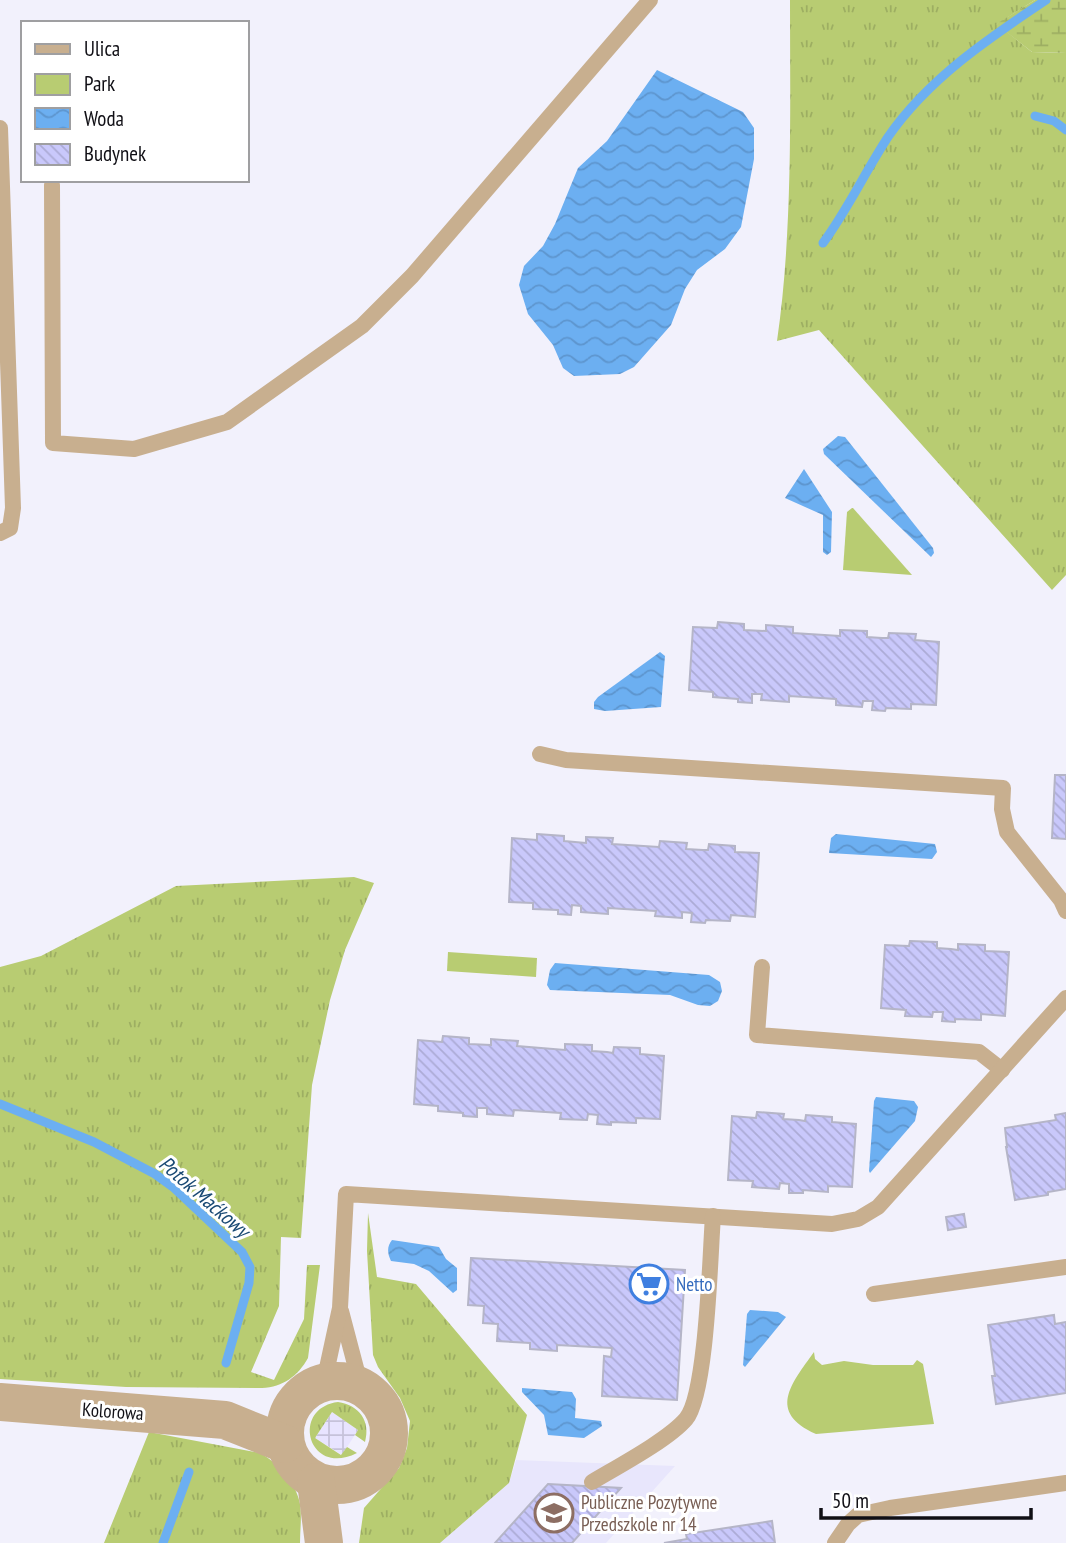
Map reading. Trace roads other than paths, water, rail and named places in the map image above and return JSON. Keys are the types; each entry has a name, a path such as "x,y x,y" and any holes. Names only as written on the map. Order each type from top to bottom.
{"street":[{"path":"342,1381 361,1387 374,1397 384,1411 388,1444 381,1460 373,1471 333,1483 302,1473 291,1460 285,1444 285,1424 292,1406 306,1391 324,1382 342,1381"},
{"name":"Kolorowa","path":"0,1402 225,1420 292,1406"},
{"name":"Kolorowa","path":"225,1420 285,1444"},
{"path":"324,1543 333,1483"},
{"path":"333,1483 335,1543"}],"lane":[{"path":"52,185 53,443 134,449 227,422 362,326 412,276 650,0"},
{"path":"0,128 6,452 13,508 10,528 0,533"},
{"path":"540,754 566,760 1003,788 1002,808 1007,832 1061,900 1066,911"},
{"path":"762,967 757,1035 979,1052 1002,1070"},
{"path":"324,1382 341,1308 346,1194 832,1224 858,1219 878,1207 1066,998"},
{"path":"592,1482 672,1432 687,1418 696,1399 701,1371 713,1216"},
{"path":"874,1294 1066,1267"},
{"path":"341,1308 361,1387"},
{"path":"835,1543 858,1515 1066,1483"}],"water":[{"path":"657,70 743,112 754,128 754,159 741,227 725,249 697,270 685,289 671,325 634,367 620,374 574,376 563,368 553,345 528,314 519,285 524,266 543,246 578,168 607,141"},
{"path":"838,436 845,437 933,548 931,557 824,454 823,449"},
{"path":"804,469 832,512 831,552 827,555 823,552 823,515 785,498"},
{"path":"660,652 665,656 661,707 605,711 594,709 594,702 598,697"},
{"path":"836,834 935,844 937,852 932,859 829,853 831,838"},
{"path":"555,963 709,975 720,982 722,991 718,1001 710,1006 698,1005 670,995 550,990 547,985 550,970"},
{"path":"876,1097 914,1101 918,1107 915,1121 870,1173 874,1101"},
{"path":"392,1240 439,1247 446,1259 457,1268 457,1290 453,1293 429,1271 414,1264 391,1261 388,1250"},
{"path":"750,1310 778,1312 786,1317 745,1367 747,1314"},
{"path":"522,1388 572,1392 576,1399 575,1418 601,1421 602,1426 584,1438 548,1435 544,1415 522,1392"}],"waterway":[{"path":"823,243 888,137 922,96 961,61 1046,0"},
{"path":"1035,116 1054,121 1066,130"},
{"name":"Potok Maćkowy","path":"0,1104 94,1142 155,1174 173,1187 242,1252 250,1267 249,1283 226,1363"},
{"name":"Potok Maćkowy","path":"163,1543 189,1472"}],"place":[{"name":"Netto","path":"649,1284"},
{"name":"Publiczne Pozytywne Przedszkole nr 14","path":"554,1513"}]}
